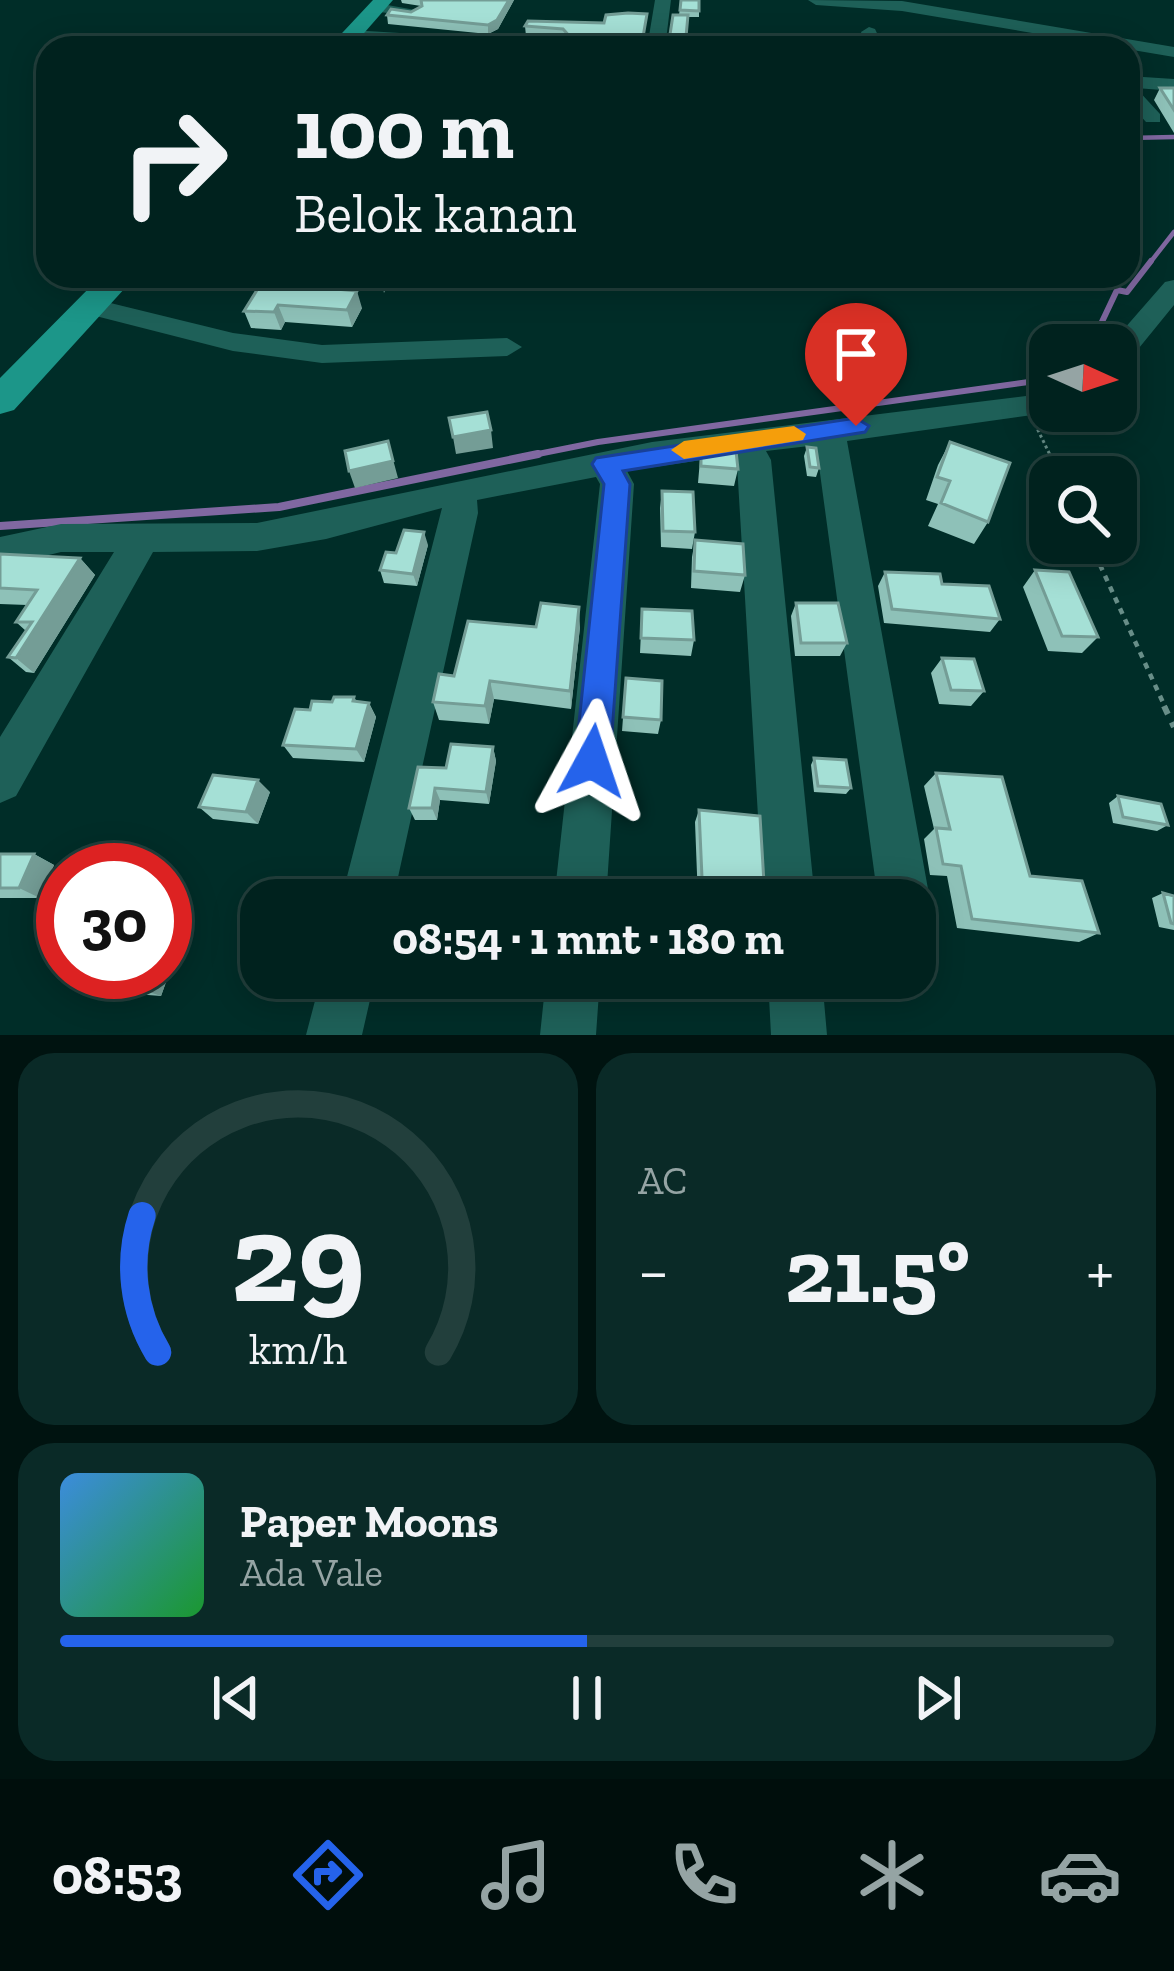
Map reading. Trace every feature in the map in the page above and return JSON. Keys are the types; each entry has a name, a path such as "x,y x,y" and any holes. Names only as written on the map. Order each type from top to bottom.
{"main road":[{"path":"350,36 380,4"},
{"path":"0,401 108,288"}],"street":[{"path":"658,36 663,0"},
{"path":"816,0 902,6 1079,36"},
{"path":"352,36 408,19 380,4"},
{"path":"518,36 526,24"},
{"path":"1140,46 1174,52"},
{"path":"1140,86 1174,85"},
{"path":"1140,102 1153,118"},
{"path":"1137,333 1174,288"},
{"path":"90,307 233,342 322,353 507,347"},
{"path":"0,552 61,538 257,537 326,525 458,490 605,464 736,442 1029,407"},
{"path":"813,432 833,446 901,879"},
{"path":"736,442 754,460 787,879"},
{"path":"582,879 617,484 605,464"},
{"path":"372,879 460,513 458,490"},
{"path":"0,780 141,540"},
{"path":"334,1035 343,999"},
{"path":"568,1035 571,999"},
{"path":"797,999 800,1035"}],"path":[{"path":"1100,564 1174,728"}],"building":[{"path":"421,0 509,0 497,20 488,25 387,15 391,9 411,12 422,6"},
{"path":"681,0 699,0 699,11 680,10"},
{"path":"647,14 643,36 569,36 563,29 525,26 528,21 604,23 606,15"},
{"path":"673,15 688,15 686,36 670,36"},
{"path":"1160,88 1174,88 1174,110"},
{"path":"258,288 357,291 347,310 278,305 274,312 244,311"},
{"path":"487,412 491,430 453,437 449,418"},
{"path":"388,441 393,461 349,471 345,451"},
{"path":"950,442 1010,463 988,522 941,503 950,481 937,477"},
{"path":"807,447 816,448 819,468 810,467"},
{"path":"701,448 736,451 738,469 701,466"},
{"path":"662,491 693,492 695,532 663,531"},
{"path":"404,530 424,532 413,574 380,570 386,552 396,553"},
{"path":"695,540 743,544 745,575 694,571"},
{"path":"0,554 80,558 16,658 8,657 32,622 16,622 37,590 0,588"},
{"path":"1035,570 1069,572 1098,637 1062,636"},
{"path":"885,572 940,574 942,584 989,586 1000,619 892,609"},
{"path":"541,603 579,607 570,691 490,681 485,706 433,702 439,674 454,676 468,621 536,627"},
{"path":"796,603 838,603 847,643 801,643"},
{"path":"642,609 692,611 694,640 641,638"},
{"path":"942,658 974,659 984,691 951,690"},
{"path":"626,678 662,681 661,720 623,717"},
{"path":"334,697 369,703 356,749 283,745 295,709 310,710 312,701 332,702"},
{"path":"451,744 493,747 486,792 435,788 432,808 409,808 418,767 446,768"},
{"path":"814,758 846,760 851,788 818,786"},
{"path":"936,773 1002,777 1030,876 1082,881 1099,933 972,919 961,866 943,864 936,828 950,829"},
{"path":"213,775 258,780 246,812 199,807"},
{"path":"1118,796 1161,804 1168,825 1123,817"},
{"path":"699,810 760,816 764,879 702,879"},
{"path":"0,854 34,854 19,888 0,888"},
{"path":"1163,893 1174,896 1174,924 1171,923"}],"waterway":[{"path":"1140,138 1174,137"},
{"path":"1149,264 1174,232"},
{"path":"1140,275 1151,261"},
{"path":"1101,324 1117,290 1130,288"},
{"path":"538,454 1029,382"},
{"path":"0,526 279,507 538,454"},
{"path":"523,457 538,454"}],"slow traffic":[{"path":"684,450 794,434"}],"route":[{"path":"592,761 617,484 605,464 856,426"}]}
